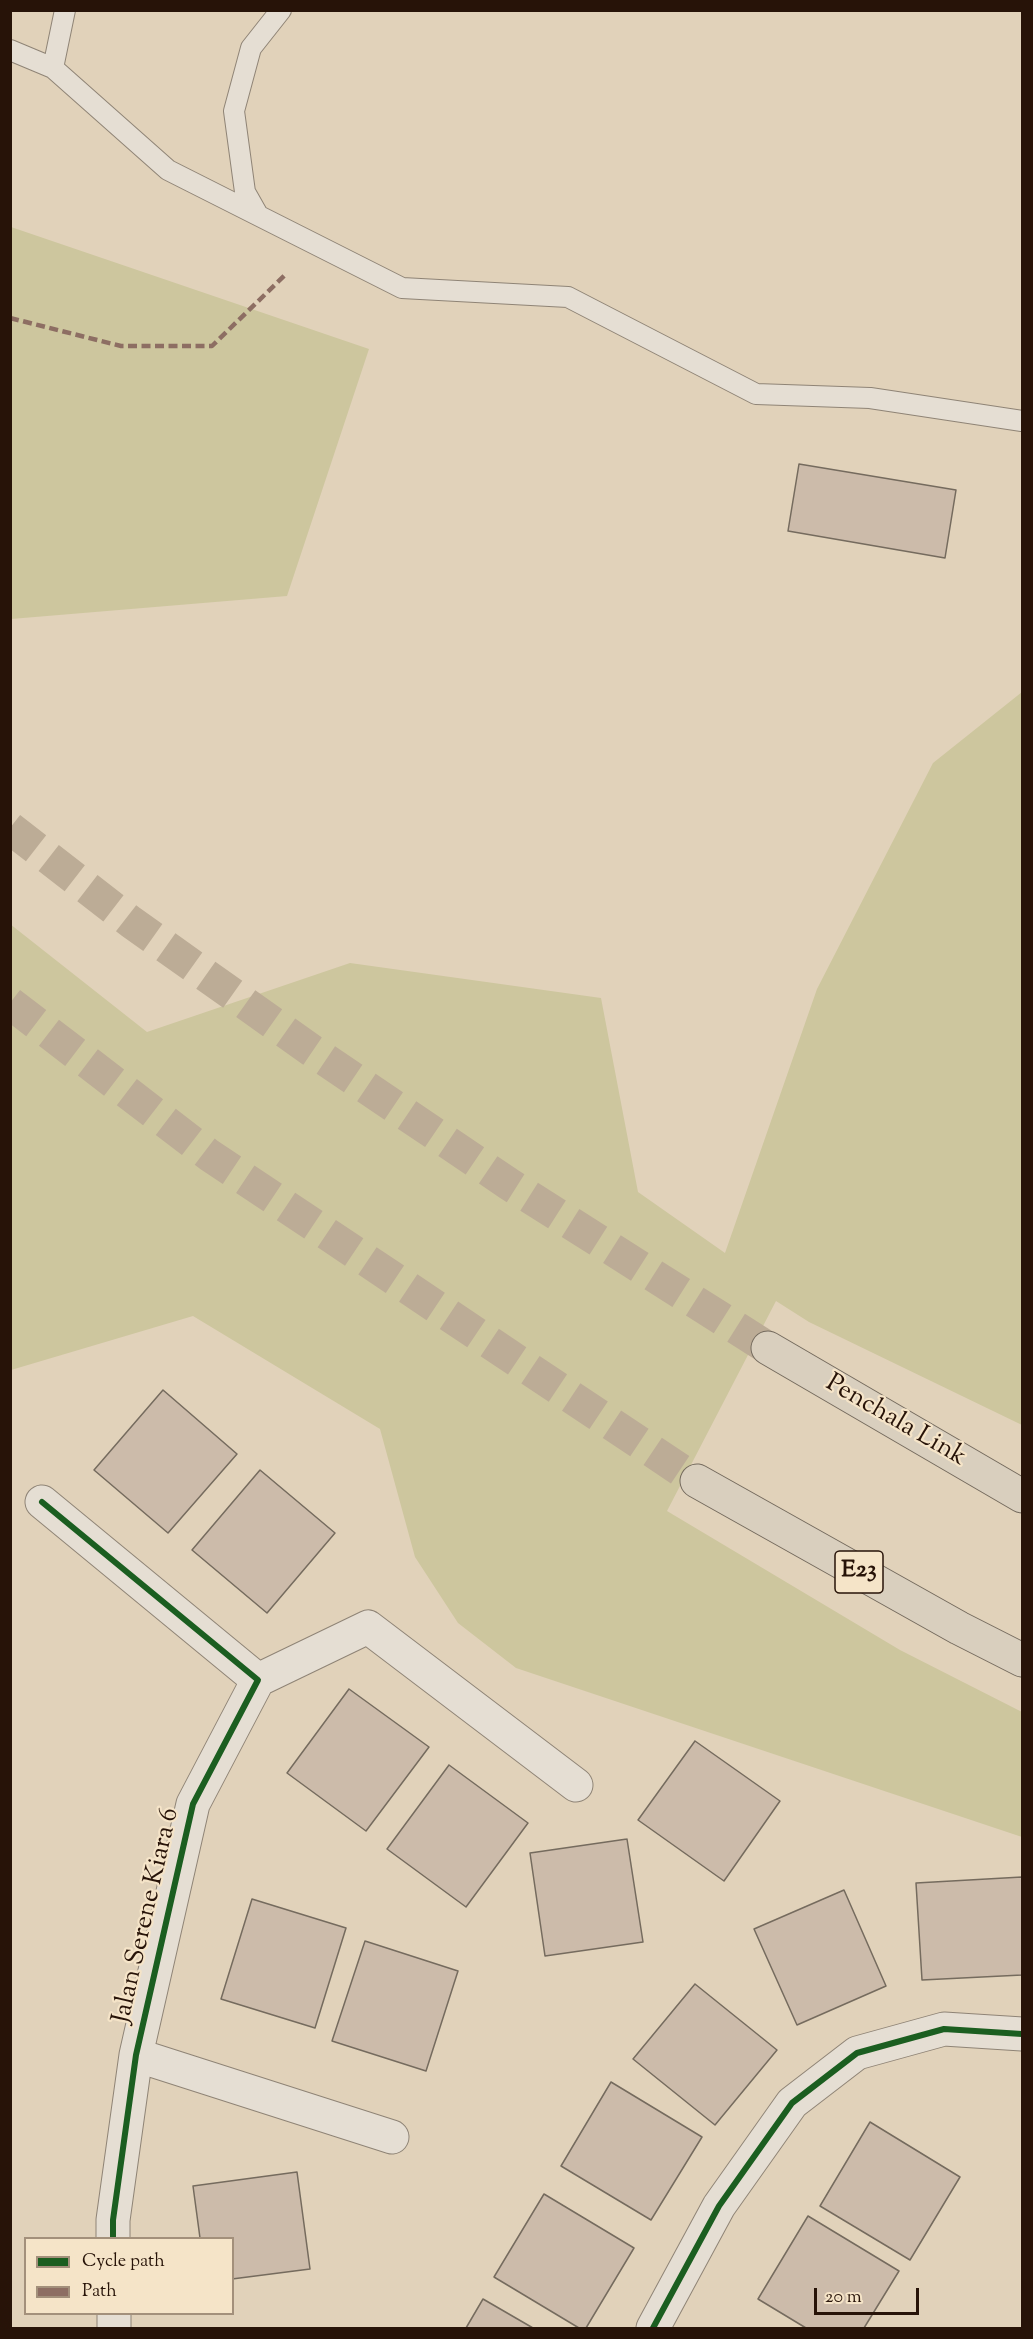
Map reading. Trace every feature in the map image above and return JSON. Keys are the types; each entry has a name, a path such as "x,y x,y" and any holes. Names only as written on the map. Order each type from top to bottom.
{"highway":[{"name":"Penchala Link","path":"768,1348 1023,1496"},
{"name":"E23","path":"697,1481 959,1628 1023,1660"}],"street":[{"path":"42,1502 258,1680 368,1627 576,1785"},
{"name":"Jalan Serene Kiara 6","path":"113,2237 113,2220 136,2055 193,1804 258,1680"},
{"path":"653,2328 719,2206 792,2103 857,2053 944,2029 1023,2034"},
{"path":"136,2055 392,2137"}],"lane":[{"path":"53,68 65,10"},
{"path":"258,216 245,192 234,111 251,48 281,10"},
{"path":"10,50 53,68 168,170 402,288 568,297 756,394 870,398 1023,421"}],"shaded area":[{"path":"11,227 369,349 287,596 11,619"},
{"path":"1022,692 1022,1425 809,1322 776,1301 667,1511 900,1650 1022,1712 1022,1837 516,1668 458,1623 415,1557 380,1429 193,1316 11,1370 10,924 147,1032 350,963 601,998 638,1192 725,1253 817,989 933,763"}],"building":[{"path":"799,464 956,490 945,558 788,531"},
{"path":"163,1390 237,1454 168,1533 94,1470"},
{"path":"260,1470 335,1533 267,1613 192,1550"},
{"path":"349,1689 429,1747 366,1831 287,1773"},
{"path":"695,1741 780,1801 724,1881 638,1820"},
{"path":"449,1765 528,1823 466,1907 387,1849"},
{"path":"627,1839 643,1942 545,1956 530,1853"},
{"path":"1022,1877 1022,1975 922,1980 916,1883"},
{"path":"844,1890 886,1986 797,2025 754,1929"},
{"path":"252,1899 346,1928 315,2028 221,1999"},
{"path":"365,1941 458,1971 426,2071 332,2041"},
{"path":"695,1984 777,2050 715,2125 633,2059"},
{"path":"611,2082 702,2137 651,2220 561,2166"},
{"path":"870,2122 960,2177 910,2260 820,2206"},
{"path":"297,2172 310,2269 234,2279 234,2237 200,2237 193,2186"},
{"path":"544,2194 634,2248 586,2328 579,2328 494,2277"},
{"path":"808,2216 899,2271 864,2328 806,2328 758,2299"},
{"path":"483,2299 533,2328 466,2328"}],"tunnel":[{"path":"10,828 131,922 311,1050 509,1184 768,1348"},
{"path":"10,1003 209,1155 697,1481"}],"marked path":[{"path":"10,318 121,346 212,346 285,275"}],"cycle path":[{"path":"42,1502 258,1680 193,1804 136,2055 113,2220 113,2237"},
{"path":"653,2328 719,2206 792,2103 857,2053 944,2029 1022,2034"}]}
